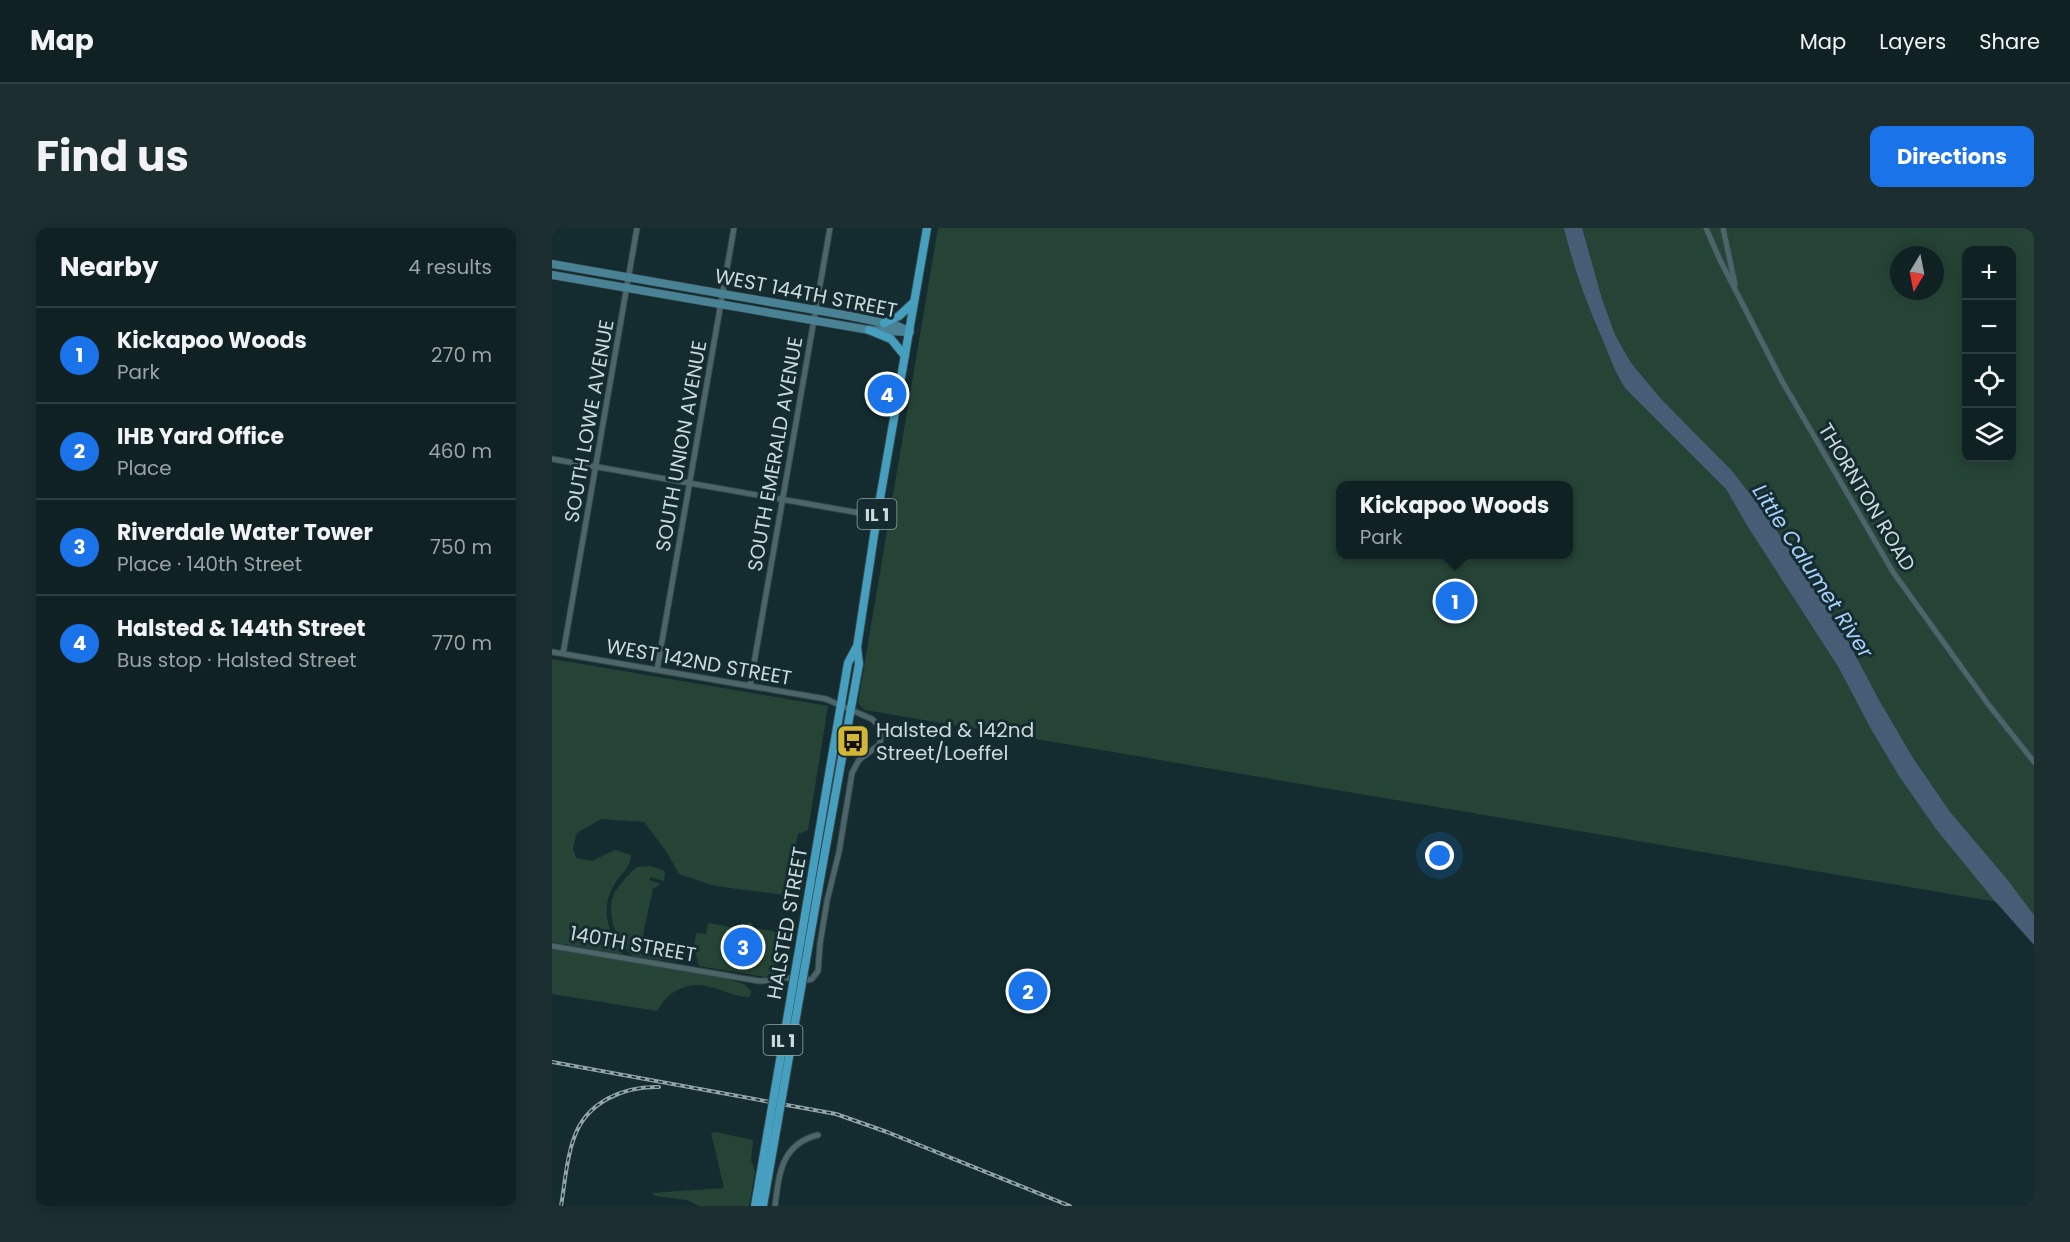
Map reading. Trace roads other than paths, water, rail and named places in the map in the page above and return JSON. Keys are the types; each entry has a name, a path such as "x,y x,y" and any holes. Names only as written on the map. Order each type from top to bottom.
{"main road":[{"name":"HALSTED STREET","path":"755,1206 859,664 857,647 877,516 927,228"},
{"path":"884,323 899,316 915,302"},
{"path":"869,330 891,339 905,356"},
{"name":"HALSTED STREET","path":"763,1206 817,874 841,704 848,663 857,647"}],"street":[{"name":"SOUTH LOWE AVENUE","path":"563,654 637,228"},
{"name":"SOUTH UNION AVENUE","path":"657,670 734,228"},
{"name":"SOUTH EMERALD AVENUE","path":"750,686 830,228"},
{"name":"THORNTON ROAD","path":"1706,228 1782,381 1893,572 1988,704 2034,762"},
{"path":"1723,228 1737,292"},
{"name":"WEST 144TH STREET","path":"552,264 816,309 898,326 909,332"},
{"name":"WEST 144TH STREET","path":"552,275 869,330 909,332"},
{"path":"552,459 877,516"},
{"name":"WEST 142ND STREET","path":"552,652 826,699 851,709"},
{"name":"140TH STREET","path":"552,946 759,981 769,982 779,977 808,981 816,975 819,944 839,852 852,773 859,760 880,744 879,726 872,719 851,709"},
{"path":"775,1206 784,1157 805,1138 818,1135"}],"water":[{"path":"1564,228 1582,228 1602,299 1615,335 1631,363 1661,399 1732,471 1767,516 1844,634 1913,758 1950,812 2034,915 2034,945 1936,829 1899,776 1839,668 1726,489 1625,388 1612,363 1585,297"}],"railway":[{"path":"552,1062 836,1114 887,1132 1070,1206"},
{"path":"561,1206 571,1146 587,1115 597,1106 620,1093 633,1089 659,1087"}],"place":[{"name":"Halsted & 144th Street","path":"887,394"},
{"name":"Kickapoo Woods","path":"1455,601"},
{"name":"Halsted & 142nd Street/Loeffel","path":"853,741"},
{"name":"Riverdale Water Tower","path":"743,947"},
{"name":"IHB Yard Office","path":"1028,991"}],"water label":[{"name":"Little Calumet River","path":"1813,571"}]}
